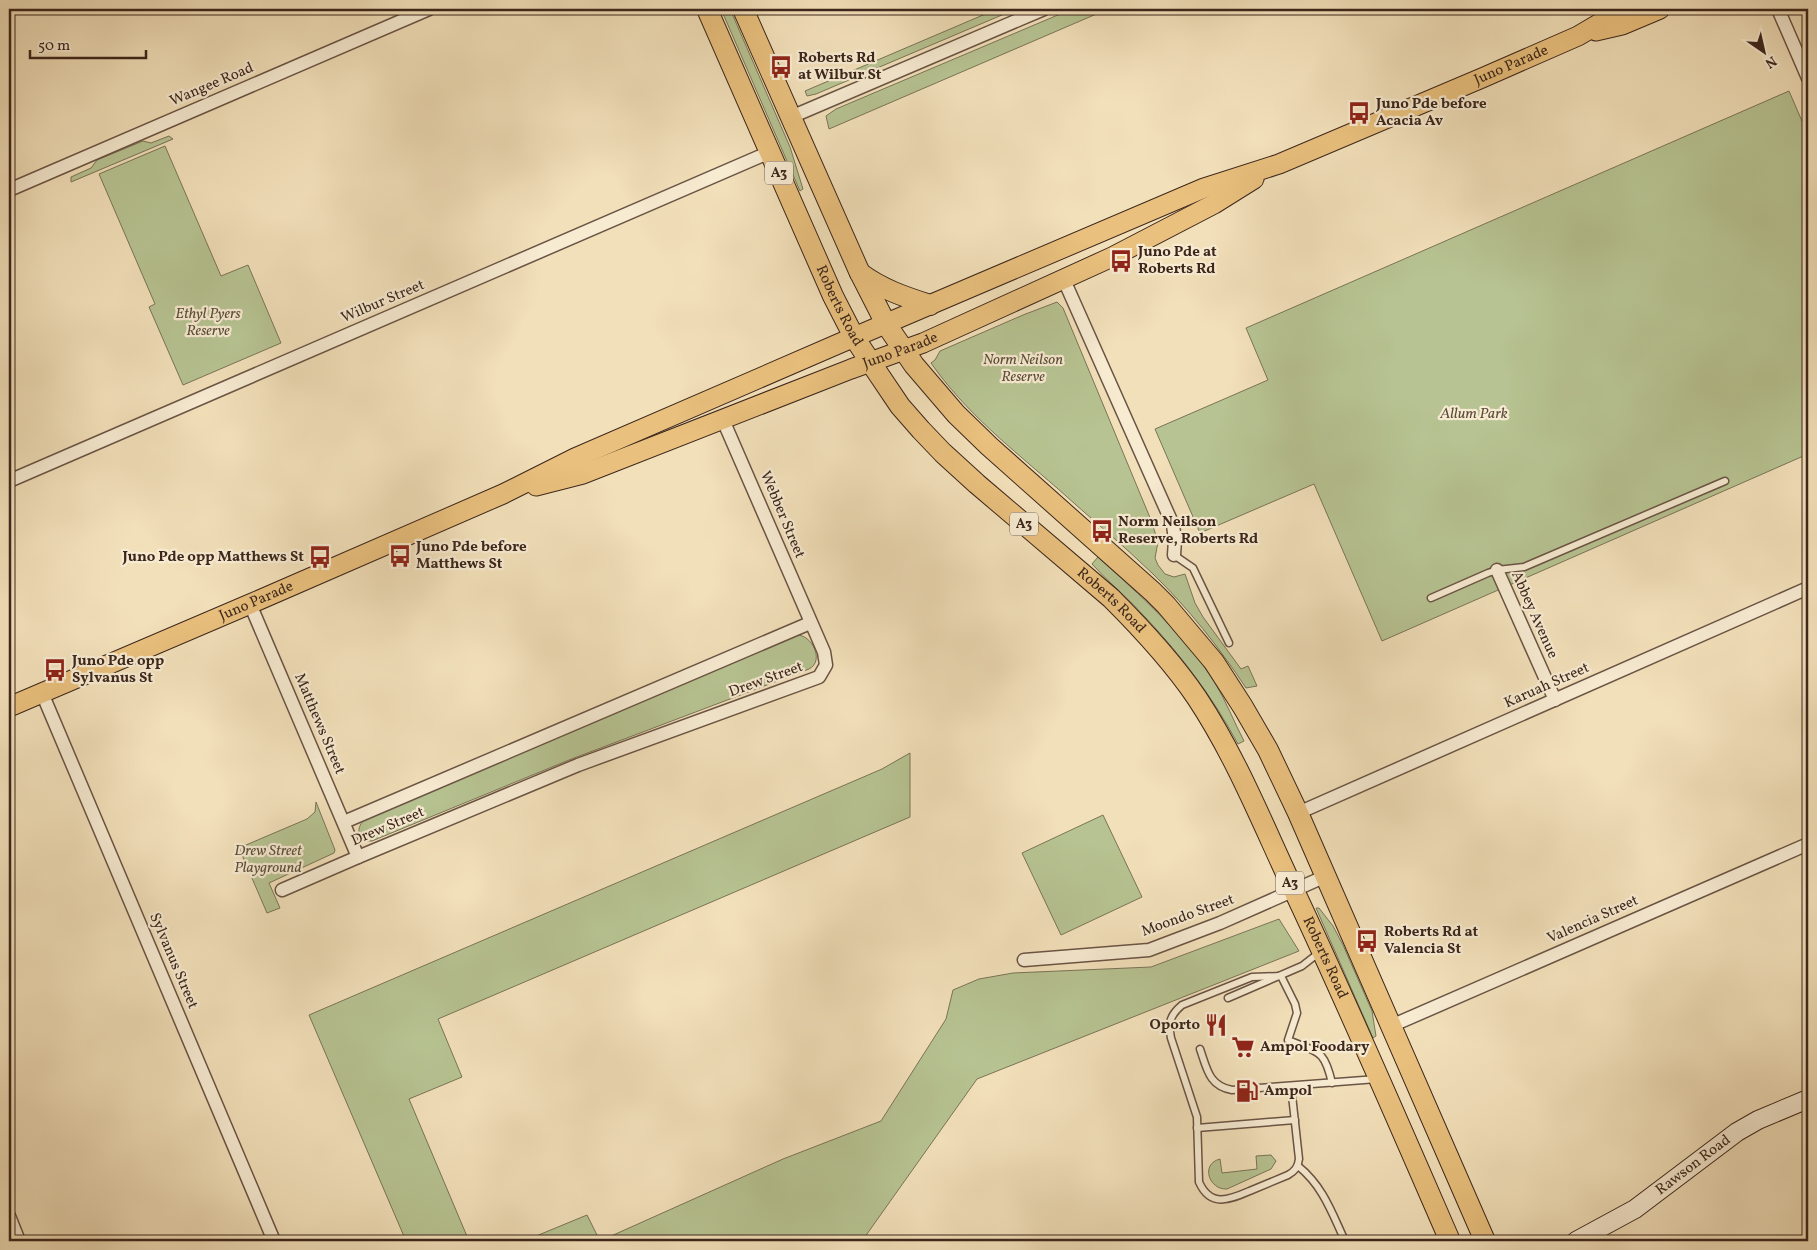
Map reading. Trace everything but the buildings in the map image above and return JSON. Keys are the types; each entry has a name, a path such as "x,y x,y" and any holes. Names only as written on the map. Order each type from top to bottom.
{"highway":[{"name":"Roberts Road","path":"707,9 833,296 854,337 900,406 943,453 1111,598 1158,647 1197,698 1218,732 1235,764 1322,950 1450,1241"},
{"name":"Roberts Road","path":"743,9 859,271 886,324 904,351 930,384 970,428 1166,605 1214,662 1243,707 1268,750 1298,813 1485,1241"},
{"path":"859,271 874,284 930,305"}],"main road":[{"name":"Juno Parade","path":"9,707 502,494 575,458 854,337 1204,188 1279,164 1578,36 1624,9"},
{"name":"Juno Parade","path":"1578,36 1622,25 1660,9"},
{"name":"Juno Parade","path":"502,494 583,474 904,351 1112,258 1214,204 1279,164"},
{"name":"Rawson Road","path":"1575,1240 1635,1209 1737,1132 1758,1120 1808,1099"}],"street":[{"name":"Wangee Road","path":"9,190 429,9"},
{"path":"791,117 1044,9"},
{"path":"1778,9 1808,78"},
{"name":"Wilbur Street","path":"9,481 770,152"},
{"path":"1064,280 1173,525 1176,540 1174,555"},
{"name":"Webber Street","path":"723,420 810,623"},
{"name":"Abbey Avenue","path":"1497,570 1554,700"},
{"name":"Karuah Street","path":"1298,813 1808,588"},
{"name":"Matthews Street","path":"250,604 358,857"},
{"name":"Drew Street","path":"282,890 578,765 814,680 823,672 826,658 810,623 344,822"},
{"name":"Sylvanus Street","path":"42,693 274,1241"},
{"name":"Valencia Street","path":"1391,1026 1808,844"},
{"name":"Moondo Street","path":"1024,960 1149,950 1220,923 1326,876"},
{"path":"9,1216 20,1241"}],"lane":[{"path":"1431,598 1497,570 1524,567 1725,481"},
{"path":"1174,555 1193,568 1229,643"},
{"path":"1228,998 1302,966 1322,950"},
{"path":"1281,976 1295,1004 1297,1013 1288,1040 1319,1053 1327,1063 1332,1082"},
{"path":"1281,976 1252,977 1182,1005 1174,1012 1170,1019 1170,1033 1195,1108 1198,1128 1199,1182 1210,1197 1217,1199 1231,1198 1294,1172 1300,1159 1291,1086"},
{"path":"1200,1050 1212,1081 1223,1089 1232,1090 1379,1079"},
{"path":"1198,1128 1295,1120"},
{"path":"1298,1166 1322,1190 1345,1241"}],"green space":[{"path":"721,9 730,9 790,147 803,189 800,191"},
{"path":"997,9 1016,9 816,94 807,96 805,91"},
{"path":"1072,9 1108,9 829,129 826,116 836,109"},
{"name":"Allum Park","path":"1789,91 1808,135 1808,454 1382,641 1314,484 1200,533 1155,429 1268,380 1246,328"},
{"path":"169,136 173,139 71,182 71,177 91,168 97,160 143,141 151,143"},
{"name":"Ethyl Pyers Reserve","path":"165,146 221,276 248,265 281,343 183,385 149,307 155,304 99,174"},
{"name":"Norm Neilson Reserve","path":"1057,302 1063,308 1151,520 1158,542 1155,558 1158,565 1165,574 1174,577 1185,574 1195,603 1203,617 1241,669 1248,666 1257,686 1246,688 1202,628 1166,587 974,414 944,381 931,363 940,351"},
{"path":"1098,557 1146,601 1190,648 1215,683 1244,741 1238,744 1207,694 1172,647 1092,564"},
{"path":"796,635 807,639 816,654 814,665 809,669 569,760 372,841 365,841 360,836 359,828 364,820"},
{"path":"910,753 910,817 438,1019 462,1077 409,1099 469,1241 406,1241 309,1015 882,769"},
{"name":"Drew Street Playground","path":"316,802 335,850 334,853 269,883 280,908 267,913 239,848 307,819 315,812"},
{"path":"1103,815 1142,897 1061,935 1022,853"},
{"path":"1316,908 1319,908 1333,926 1372,1011 1376,1036 1373,1038"},
{"path":"1279,919 1299,951 977,1079 862,1241 600,1241 783,1159 881,1121 946,1019 953,990 979,979 1013,973 1151,967"},
{"path":"1271,1155 1276,1161 1271,1169 1227,1189 1216,1185 1209,1176 1210,1166 1220,1159 1222,1173 1257,1169 1256,1156"},
{"path":"587,1215 600,1241 524,1241"}],"place":[{"name":"Roberts Rd at Wilbur St","path":"781,67"},
{"name":"Juno Pde before Acacia Av","path":"1359,113"},
{"name":"Juno Pde at Roberts Rd","path":"1121,261"},
{"name":"Norm Neilson Reserve, Roberts Rd","path":"1102,531"},
{"name":"Juno Pde before Matthews St","path":"400,556"},
{"name":"Juno Pde opp Matthews St","path":"320,557"},
{"name":"Juno Pde opp Sylvanus St","path":"55,670"},
{"name":"Roberts Rd at Valencia St","path":"1367,941"},
{"name":"Oporto","path":"1216,1025"},
{"name":"Ampol Foodary","path":"1243,1047"},
{"name":"Ampol","path":"1247,1091"}]}
